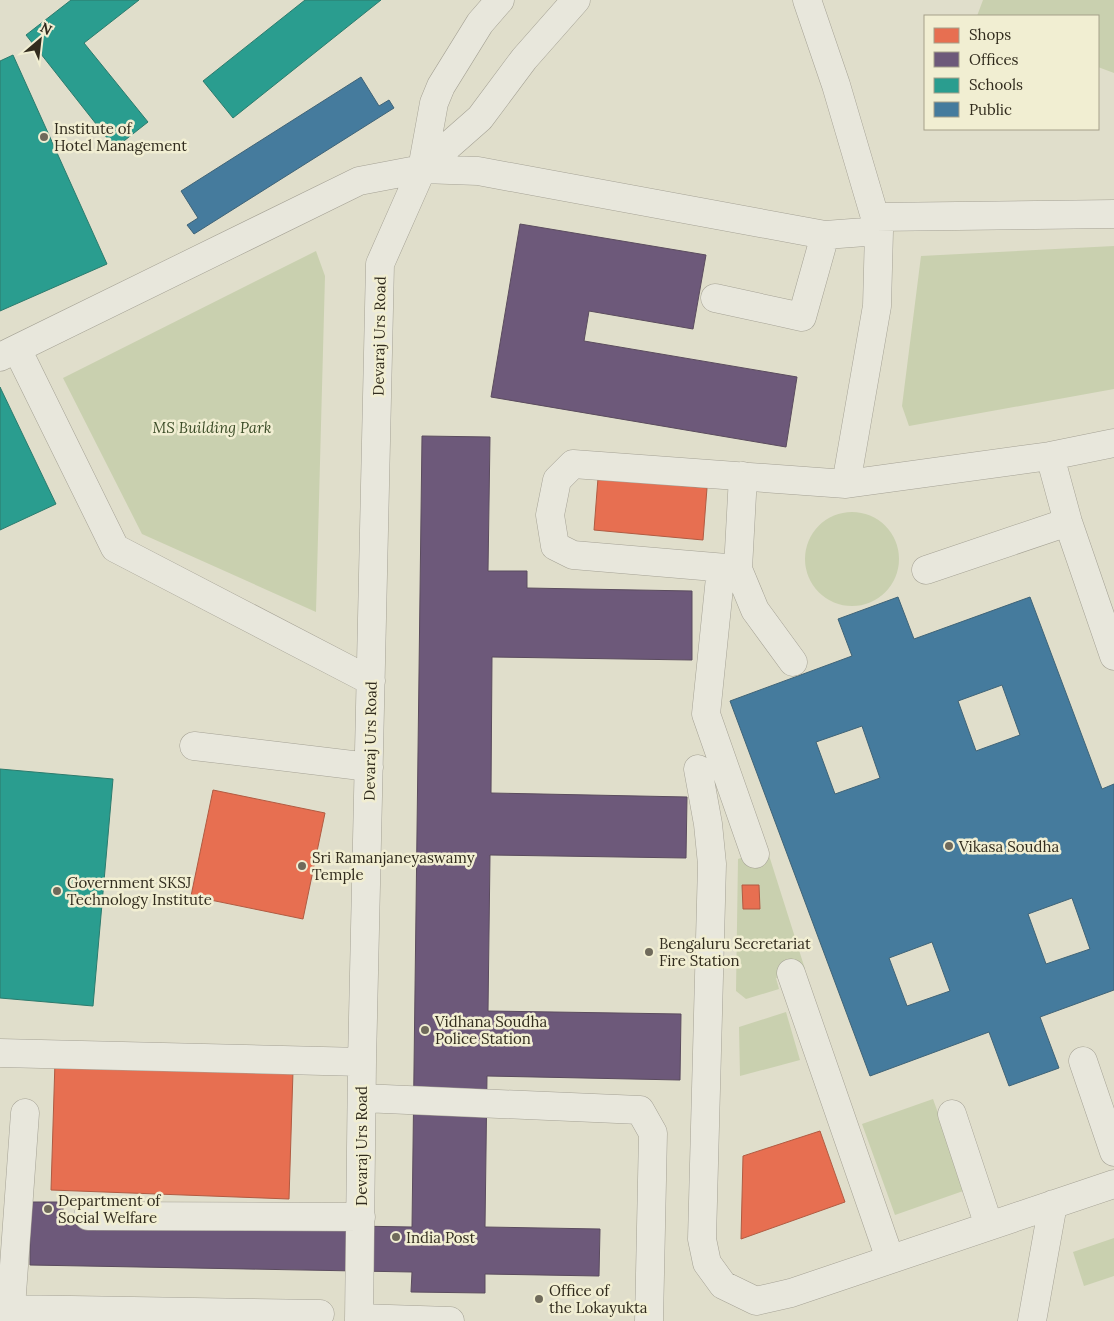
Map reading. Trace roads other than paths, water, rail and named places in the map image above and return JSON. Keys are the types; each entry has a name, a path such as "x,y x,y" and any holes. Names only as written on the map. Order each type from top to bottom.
{"street":[{"name":"Devaraj Urs Road","path":"359,1319 358,1275 361,1217 362,1062 380,264 422,169 434,103 441,86 480,23 500,0"},
{"name":"Devaraj Urs Road","path":"422,169 480,118 524,58 576,0"},
{"path":"807,0 877,224 876,306 846,484"},
{"path":"371,681 115,548 9,353 359,180 422,169 478,171 825,235 877,224 1114,214"},
{"path":"715,298 802,316 825,235"},
{"path":"730,569 573,555 555,546 550,515 557,480 573,464 846,484 1050,456 1114,443"},
{"path":"1050,456 1068,522 1114,656"},
{"path":"743,476 706,714 755,854"},
{"path":"926,570 1068,522"},
{"path":"730,569 755,610 793,662"},
{"path":"194,746 369,767"},
{"path":"698,769 708,824 712,864 702,1239 707,1263 724,1285 756,1301 790,1293 1114,1184"},
{"path":"791,973 890,1259"},
{"path":"0,1053 362,1062"},
{"path":"1083,1061 1114,1152"},
{"path":"362,1098 640,1110 653,1133 649,1321"},
{"path":"25,1113 10,1315 320,1314"},
{"path":"952,1114 989,1226"},
{"path":"1032,1321 1053,1204"},
{"path":"88,1216 361,1217"},
{"path":"359,1319 450,1321"}],"place":[{"name":"Institute of Hotel Management","path":"44,137"},
{"name":"Vikasa Soudha","path":"949,846"},
{"name":"Sri Ramanjaneyaswamy Temple","path":"302,866"},
{"name":"Government SKSJ Technology Institute","path":"57,891"},
{"name":"Bengaluru Secretariat Fire Station","path":"649,952"},
{"name":"Vidhana Soudha Police Station","path":"425,1030"},
{"name":"Department of Social Welfare","path":"48,1209"},
{"name":"India Post","path":"396,1237"},
{"name":"Office of the Lokayukta","path":"539,1299"}],"park label":[{"name":"MS Building Park","path":"212,427"}]}
